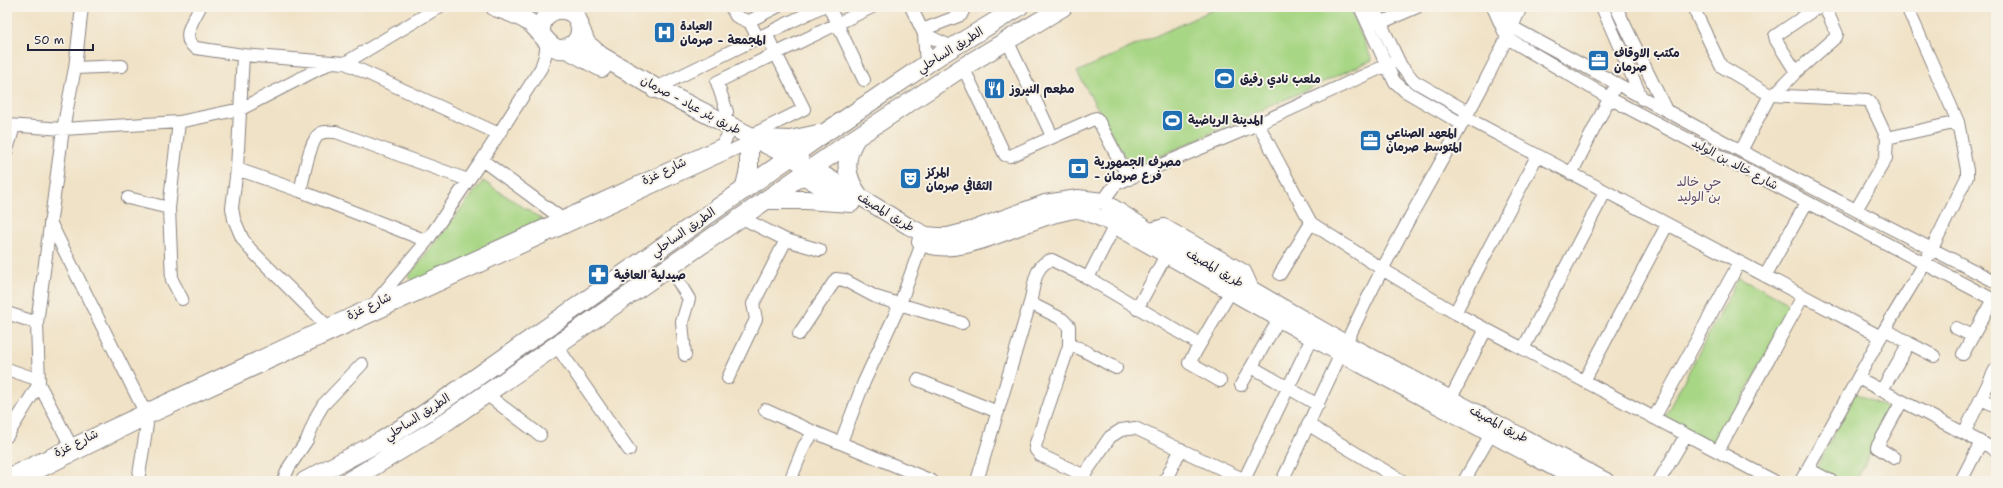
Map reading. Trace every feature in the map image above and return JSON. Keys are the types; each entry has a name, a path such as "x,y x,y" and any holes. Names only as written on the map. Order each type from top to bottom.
{"highway":[{"name":"طريق بئر عياد - صرمان","path":"495,7 528,21 554,43 654,92 748,142"},
{"path":"513,7 531,14 556,10 572,13 580,20 577,40 554,43 542,22 556,10"},
{"name":"الطريق الساحلي","path":"305,481 381,441 424,414 826,132 952,47 1019,7"},
{"name":"الطريق الساحلي","path":"349,481 434,430 740,217 962,67 1063,7"},
{"name":"طريق بئر عياد - صرمان","path":"580,20 586,43 595,53 654,92 728,134 787,160 807,172"},
{"path":"744,190 749,170 748,142 790,140 826,132"},
{"path":"765,200 855,200 847,167 850,148 857,137"}],"main road":[{"name":"طريق المصيف","path":"807,172 855,200 922,243 943,248 975,242 1050,215 1076,210 1114,225 1312,338 1343,348 1451,398 1606,481"},
{"name":"طريق المصيف","path":"855,200 926,234 938,236 948,236 971,230 1045,203 1078,198 1103,201 1148,230 1254,291 1343,348 1491,434 1579,481"}],"street":[{"path":"71,446 39,382 37,322 63,129 75,68 82,7"},
{"path":"200,7 188,32 188,37 192,46 196,48 243,55 345,63 499,134"},
{"path":"345,63 439,7"},
{"path":"731,7 736,16 749,22 776,54"},
{"path":"749,22 777,7"},
{"path":"654,92 821,7"},
{"path":"830,7 864,80"},
{"path":"727,112 717,82 872,7"},
{"path":"911,7 923,32 926,64"},
{"path":"923,32 961,15 963,11 961,7"},
{"path":"1360,7 1394,81 1405,91 1465,118 1803,296 1883,333 1909,343 1934,356"},
{"path":"1373,7 1398,60 1414,81 1465,118"},
{"path":"1380,23 1417,7"},
{"path":"1493,7 1509,33"},
{"path":"1503,7 1509,33"},
{"path":"1282,481 1343,348 1382,269 1465,118 1521,7"},
{"path":"1602,7 1636,82 1642,99"},
{"path":"1616,7 1666,110"},
{"path":"1692,7 1721,66 1772,95 1868,101 1887,138 1886,161 1856,210"},
{"path":"1796,72 1775,36 1818,7"},
{"path":"1741,151 1772,95 1836,37 1837,34 1824,7"},
{"path":"1801,481 1883,333 1924,263 1967,173 1958,122 1907,7"},
{"path":"923,32 952,47"},
{"name":"شارع خالد بن الوليد","path":"1509,33 1666,110 1741,151 1996,282"},
{"name":"شارع خالد بن الوليد","path":"1509,33 1609,98 1994,300"},
{"path":"1007,40 1052,136"},
{"path":"374,315 375,303 427,241 499,134 541,68 545,56 554,43"},
{"name":"شارع غزة","path":"7,475 374,315 748,142 804,108 776,54"},
{"path":"243,55 237,170 232,208 234,220 242,238 258,258 327,326"},
{"path":"1103,201 1114,186 1258,124 1398,60"},
{"path":"7,150 11,126 63,129 179,122 241,109 332,62"},
{"path":"75,68 122,66"},
{"path":"962,67 1005,155 1010,156 1052,136 1097,119 1129,179"},
{"path":"1636,82 1649,76"},
{"path":"1571,174 1617,85"},
{"path":"179,122 170,208 172,280 182,298"},
{"path":"1887,138 1958,122"},
{"path":"1258,124 1311,223 1382,269 1455,313 1774,481"},
{"path":"300,191 313,142 320,133 325,132 336,132 468,180"},
{"name":"شارع غزة","path":"21,481 146,414 327,326 723,144 728,134"},
{"path":"1455,313 1537,156"},
{"path":"482,160 561,218"},
{"path":"237,170 300,191 427,241"},
{"path":"1523,349 1605,192"},
{"path":"128,198 170,208"},
{"path":"1765,276 1807,202"},
{"path":"740,217 786,240 820,250"},
{"path":"50,222 146,414 138,481"},
{"path":"1280,274 1311,223"},
{"path":"1088,278 1114,225"},
{"path":"1584,381 1667,225"},
{"path":"728,378 756,319 753,304 786,240"},
{"path":"841,442 864,382 900,304 922,243"},
{"path":"1137,309 1166,255"},
{"path":"977,481 1030,303 1037,274 1047,261 1052,260 1088,278 1137,309 1199,344"},
{"path":"1654,418 1739,263"},
{"path":"669,266 689,299 682,322 685,355"},
{"path":"799,334 836,279 844,280 876,297 962,323"},
{"path":"1220,381 1189,363 1231,292"},
{"path":"1718,451 1803,296"},
{"path":"1963,354 1994,300"},
{"path":"1030,303 1067,323 1069,346 1038,439 1036,450 1040,455 1081,478 1110,437 1121,430 1135,428 1246,480 1312,338"},
{"path":"7,313 37,322"},
{"path":"1241,385 1279,319"},
{"path":"1956,328 1973,336"},
{"path":"1451,398 1486,329"},
{"path":"1882,390 1909,343"},
{"path":"556,345 629,450"},
{"path":"1069,346 1079,348 1116,368"},
{"path":"283,481 289,467 307,440 317,415 323,405 362,364"},
{"path":"1252,367 1318,405"},
{"path":"7,369 39,382"},
{"path":"1964,433 1995,370"},
{"path":"1858,378 1996,450"},
{"path":"918,380 998,412"},
{"path":"7,436 39,382"},
{"path":"486,394 540,435"},
{"path":"1981,399 1996,406"},
{"path":"1894,458 1877,447 1902,401"},
{"path":"765,410 932,481"},
{"path":"1308,425 1402,481"},
{"path":"790,481 804,446 814,432"},
{"path":"1464,481 1491,434"},
{"path":"1659,481 1686,435"},
{"path":"1961,481 1981,442"},
{"path":"1165,481 1181,449"},
{"path":"1808,469 1831,481"}],"green space":[{"name":"المدينة الرياضية","path":"1219,7 1349,7 1372,60 1132,169 1077,72"},
{"path":"483,181 546,222 414,283 408,277"},
{"path":"1739,277 1792,305 1715,450 1662,422"},
{"path":"1856,393 1892,411 1856,481 1831,481 1814,472"}],"place":[{"name":"العيادة المجمعة - صرمان","path":"664,33"},
{"name":"مكتب الاوقاف صرمان","path":"1598,60"},
{"name":"ملعب نادي رفيق","path":"1225,79"},
{"name":"مطعم النيروز","path":"995,89"},
{"name":"المدينة الرياضية","path":"1172,120"},
{"name":"المعهد الصناعي المتوسط صرمان","path":"1370,140"},
{"name":"مصرف الجمهورية - فرع صرمان","path":"1079,169"},
{"name":"المركز الثقافي صرمان","path":"911,179"},
{"name":"صيدلية العافية","path":"598,275"}],"district":[{"name":"حي خالد بن الوليد","path":"1699,188"}]}
